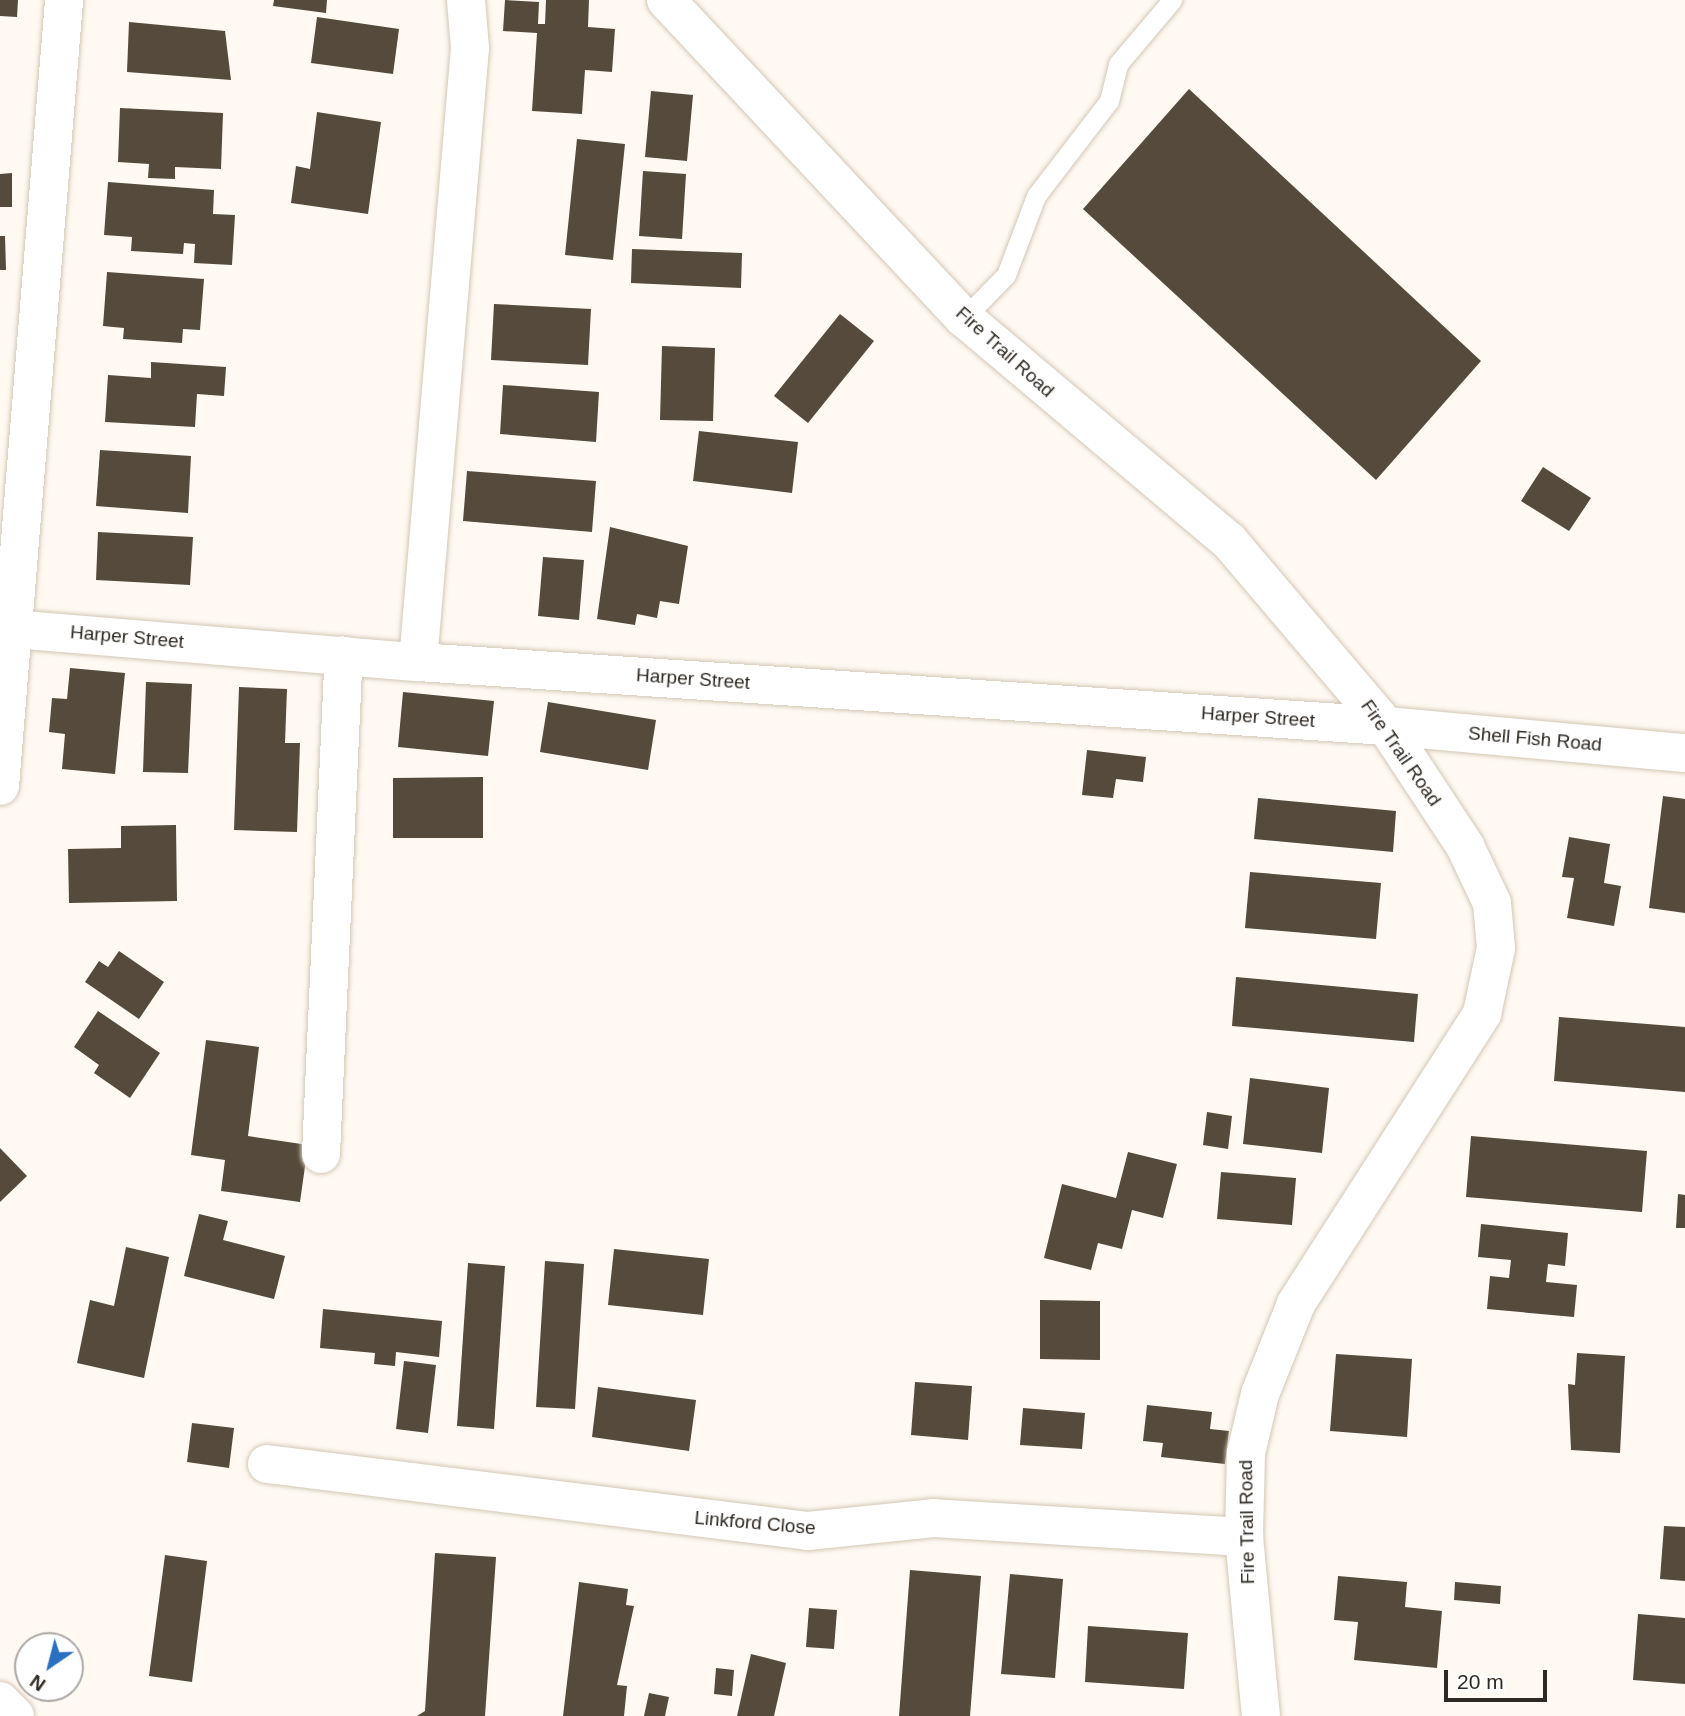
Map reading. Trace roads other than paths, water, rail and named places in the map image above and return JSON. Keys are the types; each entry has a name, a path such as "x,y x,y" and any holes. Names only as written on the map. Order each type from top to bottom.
{"street":[{"path":"0,786 7,628 64,0"},
{"path":"418,662 471,34 466,0"},
{"name":"Fire Trail Road","path":"666,0 964,318 1229,541 1386,726 1478,869 1492,903 1496,948 1471,1036 1284,1329 1251,1426 1244,1537 1261,1716"},
{"name":"Harper Street","path":"7,628 418,662 1386,726"},
{"path":"321,1154 344,656"},
{"name":"Shell Fish Road","path":"1386,726 1685,753"},
{"name":"Linkford Close","path":"267,1464 808,1531 933,1518 1244,1537"},
{"path":"0,1701 15,1716"}],"lane":[{"path":"964,318 1006,275 1036,196 1109,101 1118,64 1172,0"}]}
